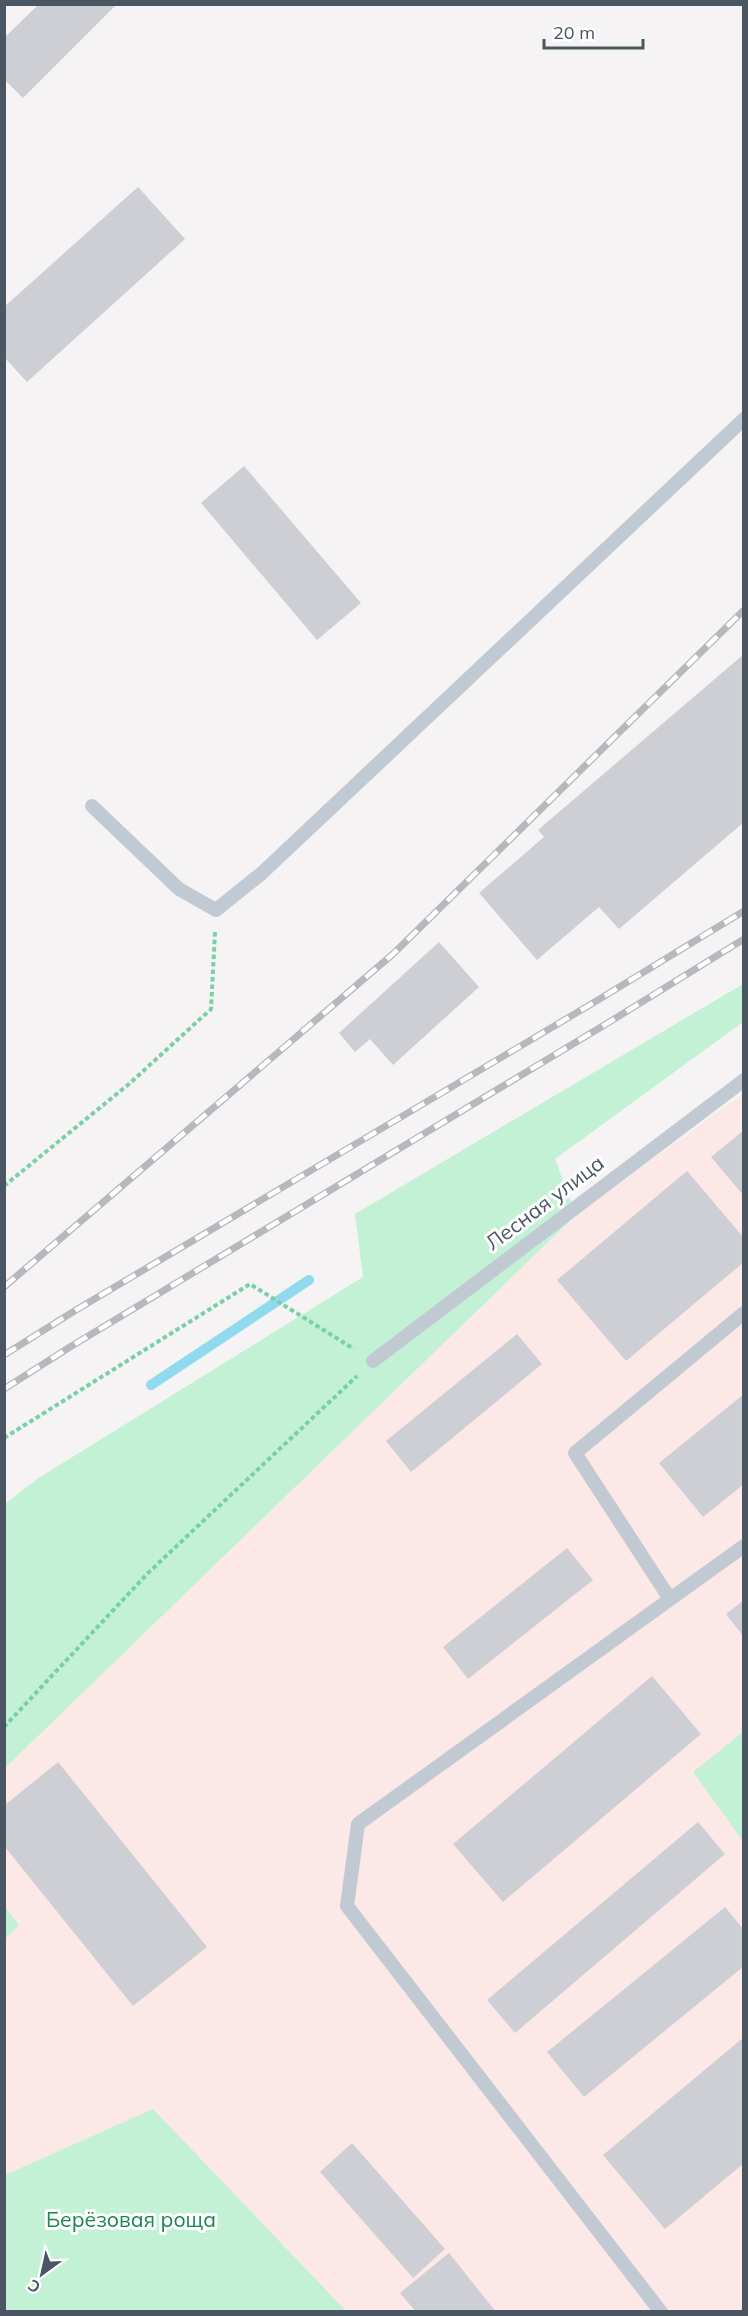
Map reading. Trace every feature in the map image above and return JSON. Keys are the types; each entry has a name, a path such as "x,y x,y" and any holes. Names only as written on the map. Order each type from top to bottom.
{"lane":[{"path":"92,806 179,889 216,910 262,873 744,419"},
{"name":"Лесная улица","path":"373,1361 744,1080"},
{"path":"670,1599 574,1453 744,1313"},
{"path":"661,2312 347,1906 358,1824 744,1546"}],"path":[{"path":"4,1186 129,1084 212,1010 216,910"},
{"path":"4,1438 250,1284 373,1361 148,1573 4,1727"}],"shaded area":[{"path":"743,1094 743,2311 5,2312 5,1768 576,1215"}],"green space":[{"path":"743,984 743,1022 555,1159 576,1215 5,1768 5,1504 37,1479 363,1277 355,1214"},
{"path":"743,1732 743,1841 693,1772"},
{"path":"5,1907 19,1925 4,1939"},
{"name":"Берёзовая роща","path":"153,2109 346,2311 5,2311 5,2175"}],"building":[{"path":"38,5 116,5 23,98 4,79 4,38"},
{"path":"138,187 185,239 27,382 4,357 4,307"},
{"path":"244,466 361,603 317,640 201,503"},
{"path":"744,654 744,822 619,929 599,907 537,960 479,893 544,837 538,830"},
{"path":"439,942 479,987 393,1065 370,1039 355,1052 339,1033"},
{"path":"744,1130 744,1196 711,1157"},
{"path":"687,1171 744,1238 744,1262 626,1361 557,1280"},
{"path":"517,1334 542,1364 411,1472 386,1441"},
{"path":"744,1394 744,1484 703,1517 659,1463"},
{"path":"567,1548 593,1580 468,1679 443,1647"},
{"path":"744,1600 744,1637 726,1614"},
{"path":"652,1676 701,1734 503,1902 453,1844"},
{"path":"58,1762 207,1947 133,2006 5,1847 5,1805"},
{"path":"698,1822 725,1854 515,2033 487,2000"},
{"path":"725,1907 744,1930 744,1966 584,2097 547,2052"},
{"path":"744,2037 744,2163 665,2229 603,2155"},
{"path":"352,2143 445,2249 413,2278 320,2172"},
{"path":"449,2253 496,2312 416,2312 400,2293"}],"waterway":[{"path":"151,1385 309,1280"}],"railway":[{"path":"4,1287 393,954 744,610"},
{"path":"4,1355 744,911"},
{"path":"4,1389 744,939"}]}
